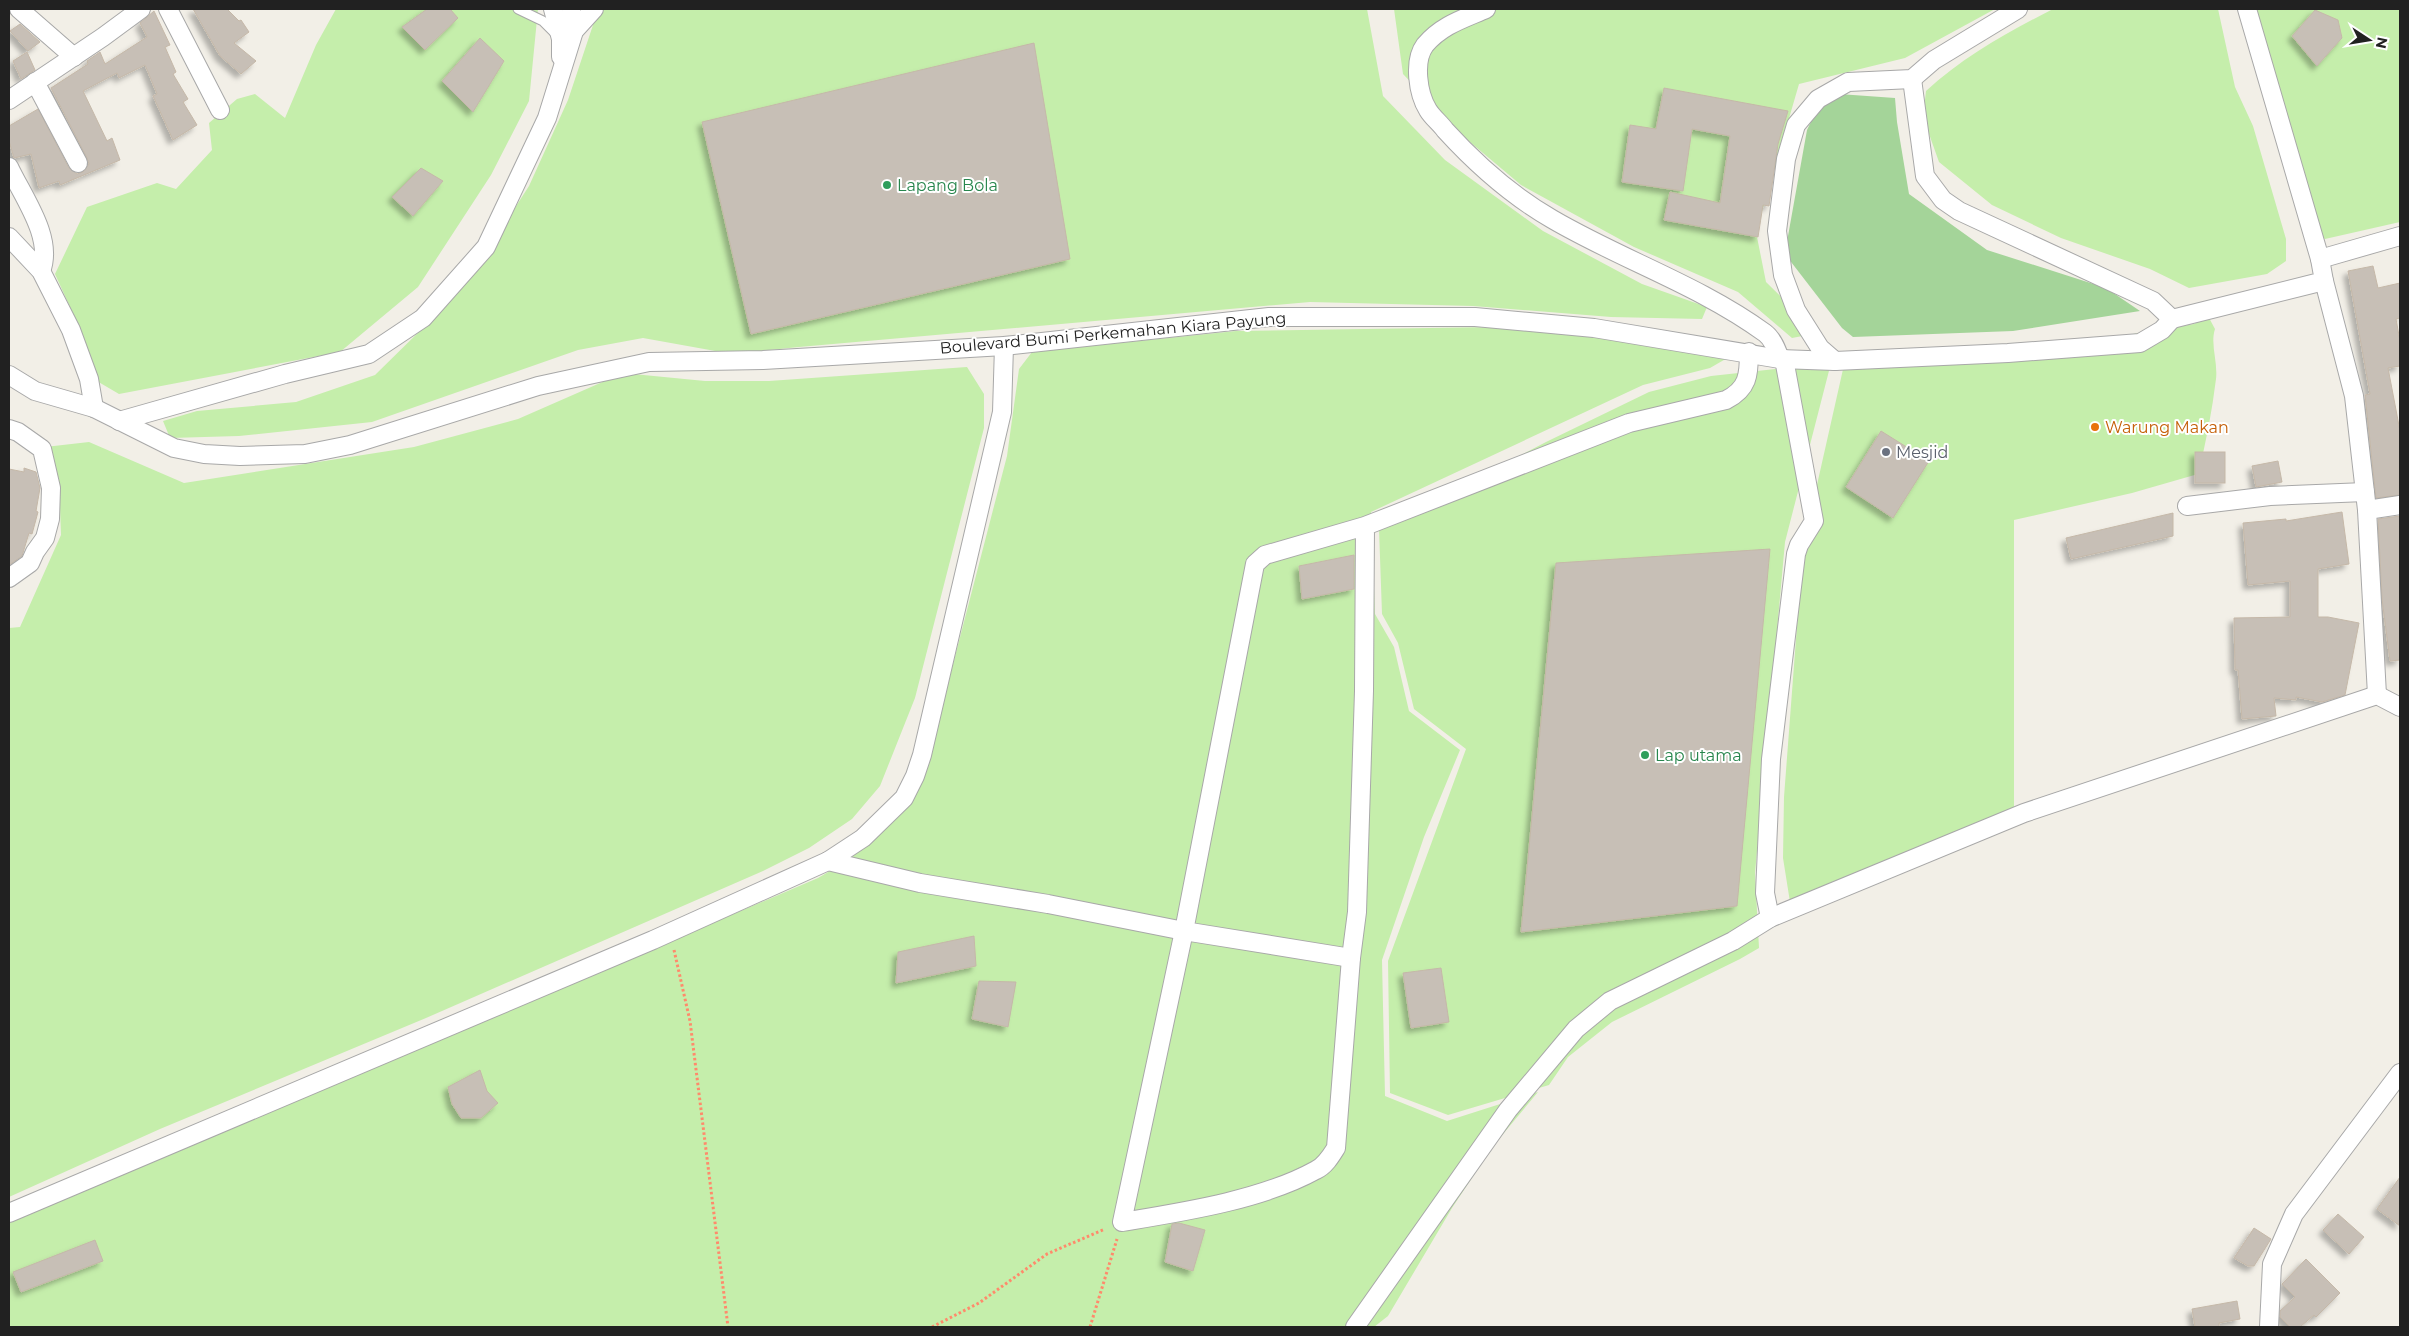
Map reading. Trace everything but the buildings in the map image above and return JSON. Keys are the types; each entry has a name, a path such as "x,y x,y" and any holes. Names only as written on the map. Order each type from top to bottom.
{"street":[{"path":"19,9 74,57"},
{"path":"9,100 141,9"},
{"path":"168,9 220,110"},
{"path":"553,9 568,35"},
{"path":"118,422 285,374 369,354 423,318 486,247 547,118 560,79 572,9"},
{"path":"568,35 594,9"},
{"path":"1486,9 1448,24 1424,47 1418,62 1418,78 1427,109 1457,143 1513,194 1552,220 1708,296 1766,334 1782,359 1814,521 1799,545 1796,554 1771,759 1765,893 1770,918"},
{"path":"1834,361 1820,348 1796,310 1783,275 1777,231 1786,159 1796,126 1818,99 1848,82 1912,79 1934,60 2018,9"},
{"path":"2247,9 2320,258 2324,281 2354,396 2367,510 2377,694"},
{"path":"1912,79 1925,176 1943,200 1959,212 2153,301 2172,318 2324,281"},
{"path":"34,82 78,163"},
{"path":"9,166 44,239 45,261 42,271"},
{"path":"2320,258 2400,236"},
{"path":"9,237 42,271 72,330 89,379 94,408"},
{"name":"Boulevard Bumi Perkemahan Kiara Payung","path":"9,375 35,391 94,408 118,422 174,448 204,454 305,454 350,445 538,386 649,362 763,360 1004,346 1269,316 1475,317 1594,328 1749,352 1782,359 1834,361 2008,353 2140,343 2162,330 2172,318"},
{"path":"9,1213 670,932 828,861 863,838 904,798 915,776 938,689 979,504 1002,412 1004,346"},
{"path":"1365,526 1364,700 1357,912 1351,958 1336,1148 1317,1170 1275,1188 1203,1208 1122,1222 1184,931 1255,564 1265,555 1365,526 1629,423 1726,400 1737,395 1749,374 1749,352"},
{"path":"9,429 18,432 42,449 51,488 50,519 45,538 30,563 9,578"},
{"path":"2187,506 2270,496 2365,492"},
{"path":"2367,510 2400,506"},
{"path":"1355,1327 1508,1110 1576,1028 1610,1001 1733,941 1770,918 2024,813 2377,694 2400,707"},
{"path":"828,861 920,883 1029,901 1184,931 1351,958"},
{"path":"2270,1327 2272,1264 2294,1214 2400,1073"}],"lane":[{"path":"518,9 568,35"}],"path":[{"path":"670,932 690,1021 728,1327"},
{"path":"932,1327 979,1303 1047,1254 1122,1222"},
{"path":"1090,1327 1122,1222"}],"green space":[{"path":"336,9 538,9 529,101 491,175 418,287 340,352 119,394 90,377 75,318 55,274 87,207 157,183 176,189 212,150 209,123 237,99 255,94 285,118 316,45"},
{"path":"603,9 1367,9 1383,96 1445,160 1543,231 1642,284 1707,307 1702,319 1611,317 1473,306 1310,302 732,354 643,338 578,350 372,422 239,436 170,438 163,421 197,411 296,402 375,375 431,320 485,254 529,186 568,100 594,22"},
{"path":"1394,9 1995,9 1905,58 1799,84 1756,232 1766,282 1818,333 1792,338 1738,292 1634,247 1521,185 1458,132 1403,74"},
{"path":"2053,9 2218,9 2235,87 2253,126 2286,239 2286,261 2267,274 2189,288 2150,269 2061,238 1992,205 1939,162 1923,117 1926,91 1955,67 1986,46"},
{"path":"2250,9 2400,9 2400,222 2325,239 2313,231"},
{"path":"1839,94 1895,98 1909,194 1987,250 2106,288 2140,311 2013,331 1853,337 1842,328 1788,258 1788,236 1807,130 1821,101"},
{"path":"2208,316 2215,329 2213,341 2216,379 2204,451 2198,474 2132,493 2014,520 2014,808 1790,902 1783,858 1784,797 1803,547 1846,356 2060,346 2194,324"},
{"path":"1493,327 1726,347 1729,357 1710,368 1643,385 1371,512 1375,614 1394,647 1409,711 1460,750 1424,837 1382,960 1385,1096 1447,1121 1538,1092 1493,1146 1452,1208 1388,1316 1374,1327 9,1327 9,1223 818,878 852,858 907,786 938,722 1007,456 1019,369 1032,352 1236,331"},
{"path":"1831,363 1785,542 1755,873 1759,948 1612,1022 1568,1057 1549,1085 1448,1115 1390,1093 1388,961 1466,749 1414,709 1398,643 1382,614 1379,529 1546,442 1649,392 1711,376"},
{"path":"967,367 984,394 984,428 915,698 880,786 852,819 809,848 763,871 426,1018 160,1129 9,1197 9,628 20,627 61,535 60,508 45,447 89,442 184,483 414,447 518,419 623,373 705,381 769,381"}],"place":[{"name":"Lapang Bola","path":"887,185"},
{"name":"Warung Makan","path":"2095,427"},
{"name":"Mesjid","path":"1886,452"},
{"name":"Lap utama","path":"1645,755"}]}
